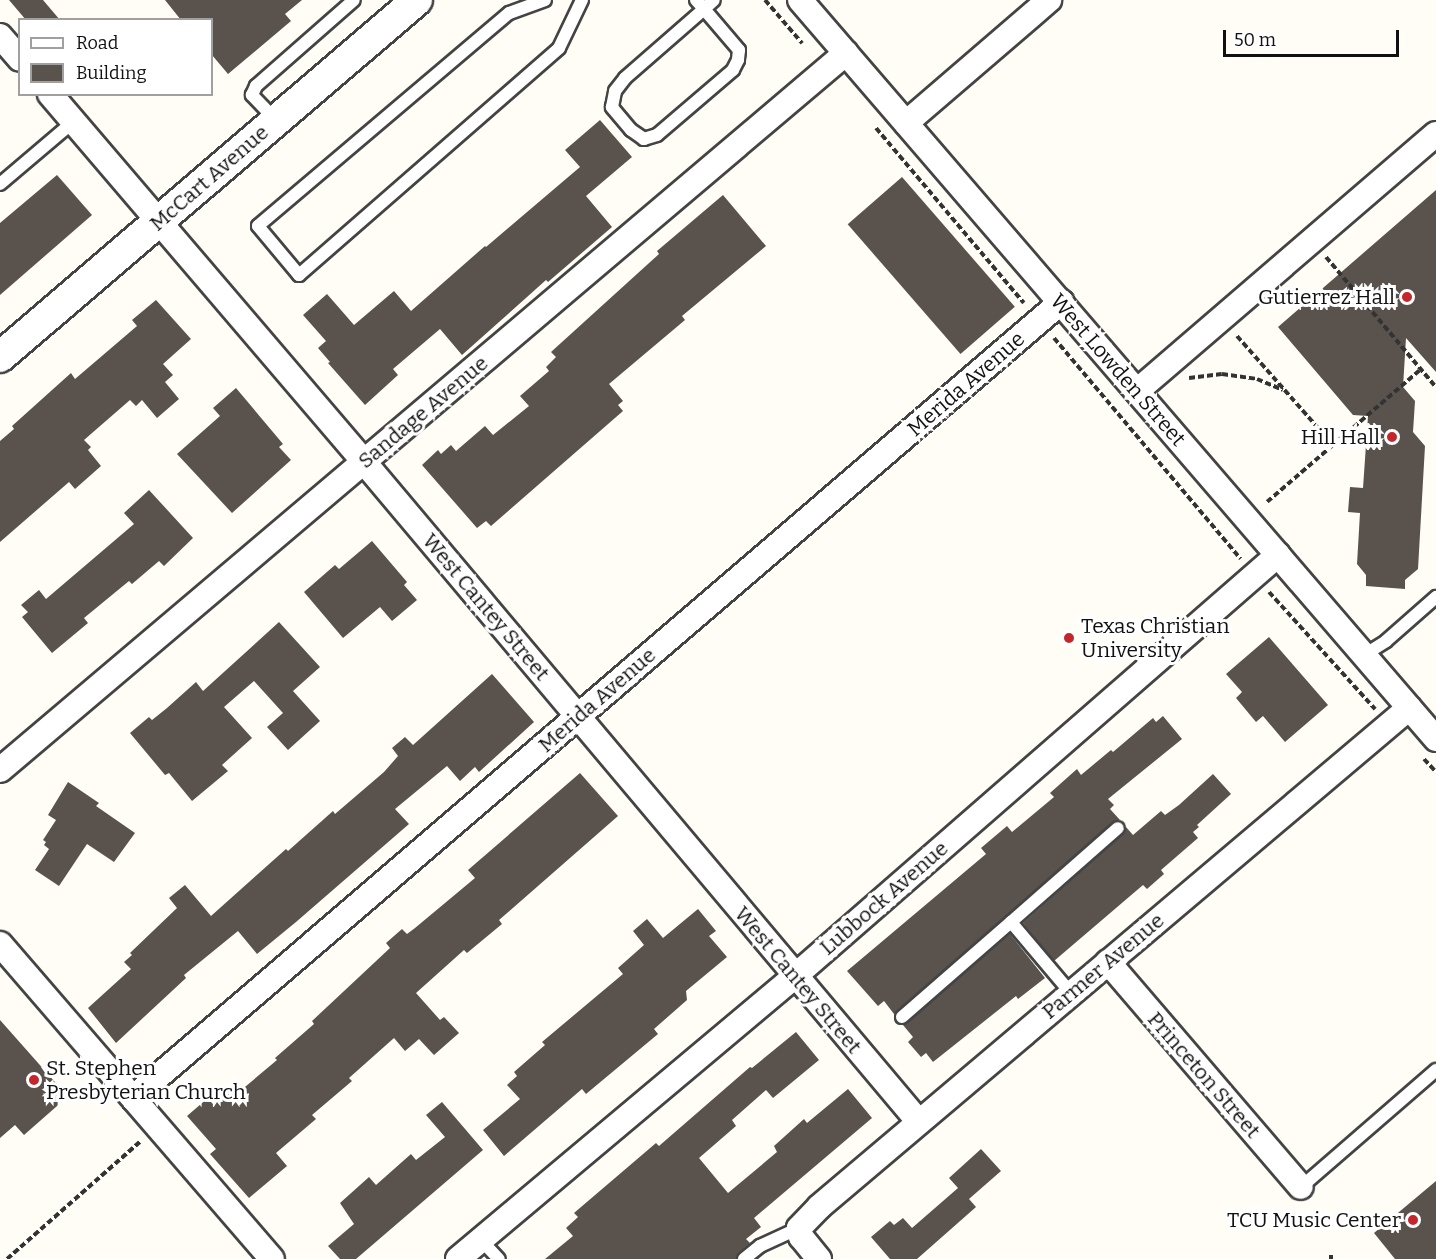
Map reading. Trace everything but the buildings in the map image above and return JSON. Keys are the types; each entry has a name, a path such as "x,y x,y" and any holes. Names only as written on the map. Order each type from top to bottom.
{"street":[{"name":"West Lowden Street","path":"800,0 1364,655 1400,715 1428,747"},
{"path":"906,123 1049,0"},
{"name":"McCart Avenue","path":"0,357 276,120 404,4"},
{"path":"0,36 18,57"},
{"name":"Sandage Avenue","path":"0,770 846,53"},
{"name":"West Cantey Street","path":"52,96 364,462 919,1122"},
{"path":"1137,391 1436,134"},
{"name":"Merida Avenue","path":"133,1098 1061,302"},
{"name":"Lubbock Avenue","path":"458,1259 795,976 1278,555"},
{"name":"Parmer Avenue","path":"799,1228 819,1207 1400,715"},
{"path":"0,944 272,1259"},
{"name":"Princeton Street","path":"1108,962 1301,1187"},
{"path":"799,1228 801,1237 819,1259"}],"lane":[{"path":"276,120 252,95 256,86 354,0"},
{"path":"545,0 510,13 258,226 299,275 559,48 582,0"},
{"path":"700,4 739,50 738,60 733,70 657,135 644,139 631,130 612,107 615,91 625,78 700,4 714,0"},
{"path":"0,184 73,122"},
{"path":"1364,655 1386,640 1436,597"},
{"path":"902,1017 1118,828"},
{"path":"1011,922 1071,993"},
{"path":"1301,1187 1436,1070"},
{"path":"744,1259 759,1246 799,1228"},
{"path":"481,1239 499,1259"}],"path":[{"path":"765,0 826,70"},
{"path":"872,123 1193,499 1254,575 1365,700 1400,715"},
{"path":"1312,240 1436,387"},
{"path":"1237,335 1333,445"},
{"path":"1267,502 1421,369"},
{"path":"1187,378 1222,374 1257,379 1287,392"},
{"path":"1428,747 1436,772"},
{"path":"7,1259 158,1127"}],"place":[{"name":"Gutierrez Hall","path":"1407,297"},
{"name":"Hill Hall","path":"1392,437"},
{"name":"Texas Christian University","path":"1069,638"},
{"name":"St. Stephen Presbyterian Church","path":"34,1080"},
{"name":"TCU Music Center","path":"1413,1220"}]}
